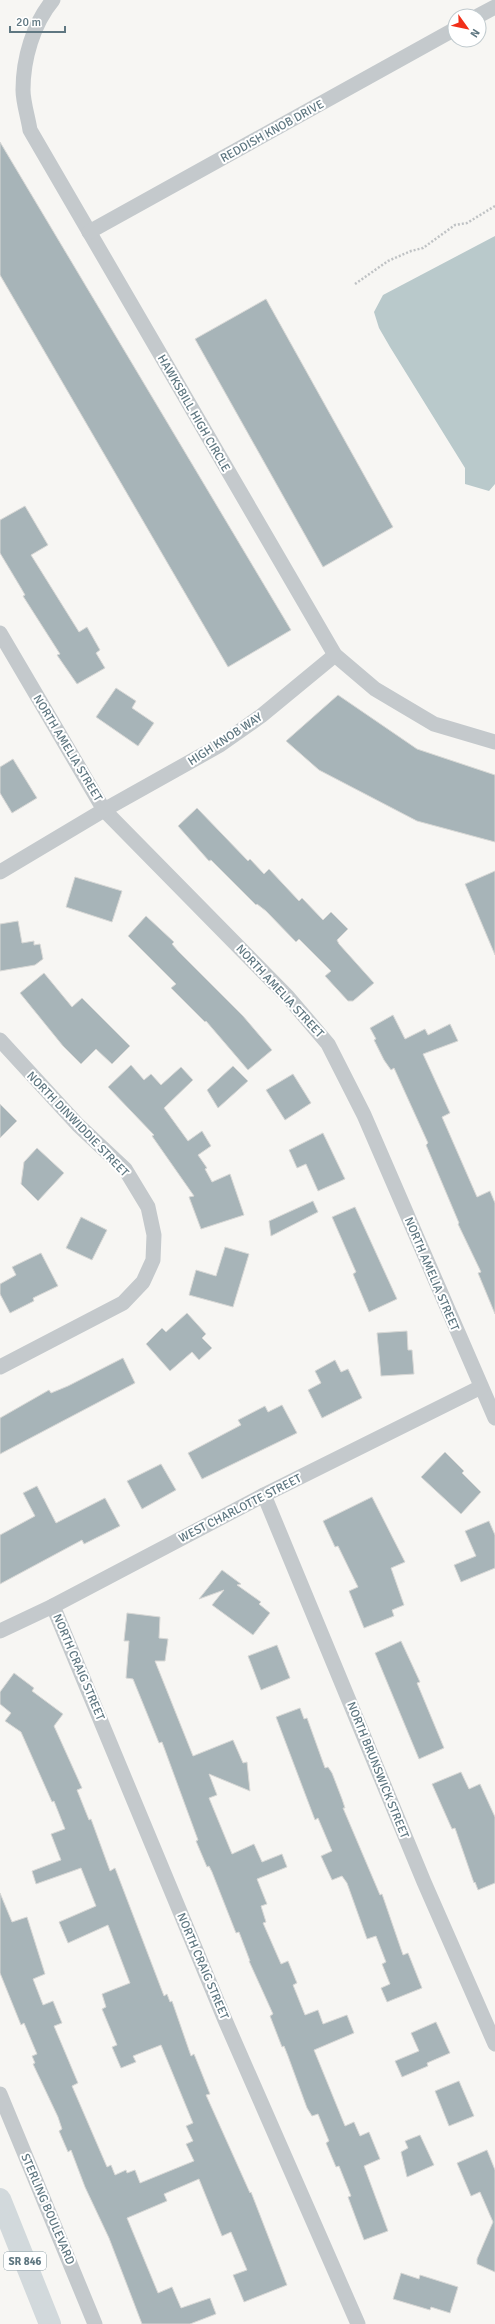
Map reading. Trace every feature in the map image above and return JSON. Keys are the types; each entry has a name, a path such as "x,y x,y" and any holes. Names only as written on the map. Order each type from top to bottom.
{"main road":[{"name":"SR 846","path":"0,2199 50,2324"}],"street":[{"name":"HAWKSBILL HIGH CIRCLE","path":"53,0 46,9 28,48 23,91 30,130 335,655 375,689 434,724 495,742"},
{"name":"REDDISH KNOB DRIVE","path":"89,232 447,33"},
{"name":"NORTH AMELIA STREET","path":"0,633 104,810 288,997 328,1044 364,1115 495,1418"},
{"name":"HIGH KNOB WAY","path":"0,872 104,810 220,745 261,716 335,655"},
{"name":"NORTH DINWIDDIE STREET","path":"0,1040 78,1125 125,1169 148,1207 154,1235 153,1260 143,1282 123,1302 0,1367"},
{"name":"WEST CHARLOTTE STREET","path":"0,1631 53,1606 264,1495 481,1387"},
{"name":"NORTH BRUNSWICK STREET","path":"264,1495 424,1882 495,2044"},
{"name":"NORTH CRAIG STREET","path":"53,1606 225,2020 358,2324"},
{"name":"STERLING BOULEVARD","path":"0,2094 95,2324"}],"path":[{"path":"355,284 388,262 411,251 423,248 455,225 467,222 495,206"}],"shaded area":[{"path":"495,236 495,484 489,491 465,484 465,468 390,347 379,328 374,312 383,295"}],"building":[{"path":"0,142 291,630 228,667 0,275"},
{"path":"266,299 393,527 323,567 195,339"},
{"path":"25,506 48,545 31,555 79,632 87,627 100,650 96,653 105,668 77,684 57,655 60,654 23,596 25,595 0,553 0,520"},
{"path":"116,688 136,701 132,708 154,723 138,746 96,717"},
{"path":"338,695 417,749 495,775 495,842 417,821 319,770 286,741"},
{"path":"13,759 37,798 12,813 0,793 0,767"},
{"path":"197,808 248,861 250,859 264,874 269,869 299,901 302,898 323,920 331,912 348,929 337,940 339,944 374,983 353,1001 348,1001 325,976 331,971 299,939 296,942 266,911 257,904 256,905 211,860 209,861 178,826"},
{"path":"495,871 495,955 465,884"},
{"path":"75,877 122,891 112,922 66,907"},
{"path":"146,916 174,942 172,944 178,951 243,1016 272,1050 248,1070 206,1021 205,1022 171,988 176,984 128,936"},
{"path":"18,921 22,943 34,941 34,945 40,944 43,959 35,965 0,971 0,924"},
{"path":"44,973 72,1007 82,998 130,1046 112,1064 96,1049 81,1064 63,1046 20,993"},
{"path":"393,1015 405,1039 425,1029 428,1035 450,1024 458,1041 423,1054 450,1113 442,1117 477,1197 490,1191 495,1203 495,1314 478,1273 481,1272 458,1224 459,1223 426,1145 428,1143 394,1068 391,1070 374,1040 376,1039 370,1028"},
{"path":"131,1065 144,1080 151,1074 161,1085 181,1067 193,1080 164,1108 188,1141 202,1131 211,1146 198,1155 207,1168 205,1169 212,1182 230,1174 244,1215 201,1229 189,1197 194,1196 152,1136 154,1135 108,1087"},
{"path":"233,1066 248,1081 218,1108 207,1090"},
{"path":"293,1074 311,1103 285,1120 266,1090"},
{"path":"0,1104 17,1121 0,1138"},
{"path":"323,1133 345,1179 318,1191 306,1164 297,1168 289,1150"},
{"path":"37,1148 64,1173 38,1201 21,1184 24,1162"},
{"path":"313,1201 318,1212 271,1236 269,1221"},
{"path":"355,1207 397,1299 369,1312 353,1274 356,1272 332,1217"},
{"path":"81,1217 107,1230 92,1260 66,1248"},
{"path":"225,1247 249,1254 233,1307 189,1295 196,1270 216,1276"},
{"path":"41,1253 58,1286 33,1298 34,1301 10,1313 0,1294 0,1284 16,1275 12,1267"},
{"path":"187,1313 206,1334 202,1338 212,1348 199,1360 192,1352 170,1371 146,1344 162,1328 166,1332"},
{"path":"407,1331 408,1350 412,1350 414,1374 381,1376 377,1333"},
{"path":"123,1358 135,1383 0,1454 0,1418 49,1390 51,1393 68,1386"},
{"path":"335,1360 341,1372 348,1369 362,1398 322,1418 308,1390 321,1383 315,1371"},
{"path":"282,1405 297,1433 202,1479 188,1453 241,1425 238,1420 265,1406 268,1412"},
{"path":"445,1452 464,1471 462,1473 481,1492 461,1514 421,1477"},
{"path":"161,1464 176,1490 142,1509 127,1481"},
{"path":"37,1486 56,1523 105,1498 120,1526 84,1544 82,1540 0,1584 0,1535 35,1516 23,1493"},
{"path":"372,1497 405,1562 391,1568 404,1605 392,1610 394,1616 364,1628 349,1591 358,1587 338,1546 335,1547 323,1521"},
{"path":"489,1521 495,1535 495,1568 461,1582 454,1565 476,1556 465,1531"},
{"path":"222,1570 241,1584 237,1585 261,1602 259,1604 270,1613 253,1635 212,1605 224,1590 199,1599"},
{"path":"127,1613 160,1617 159,1638 168,1639 165,1661 155,1661 193,1756 233,1740 243,1763 247,1762 250,1791 209,1774 217,1795 209,1798 232,1854 254,1844 262,1862 282,1854 287,1867 257,1879 267,1904 261,1906 266,1922 263,1923 281,1964 288,1961 297,1983 293,1985 305,2015 318,2010 323,2024 347,2015 354,2033 314,2050 345,2126 354,2122 360,2136 369,2132 380,2159 364,2166 388,2231 364,2240 348,2197 351,2196 339,2166 336,2167 326,2143 329,2141 318,2114 312,2116 307,2108 284,2046 282,2047 270,2016 273,2014 249,1961 239,1932 236,1933 212,1872 209,1866 207,1867 196,1841 198,1840 162,1742 159,1743 133,1679 126,1678 129,1641 124,1641"},
{"path":"401,1641 420,1682 417,1683 444,1748 419,1759 375,1653"},
{"path":"277,1645 290,1678 261,1690 248,1656"},
{"path":"14,1673 34,1688 32,1691 63,1714 54,1726 82,1788 77,1790 89,1820 91,1819 110,1871 115,1868 164,1996 167,1994 170,2002 172,2001 191,2056 194,2054 210,2094 206,2095 250,2193 251,2192 287,2285 244,2302 233,2275 247,2270 231,2232 222,2236 199,2179 164,2194 167,2201 127,2218 158,2293 172,2287 181,2308 210,2298 216,2314 190,2324 142,2324 109,2238 85,2187 71,2150 68,2152 59,2131 62,2129 58,2117 33,2064 35,2063 32,2056 37,2054 24,2023 21,2025 0,1973 0,1893 12,1922 27,1917 45,1974 33,1979 43,2005 53,2001 62,2023 54,2026 78,2083 72,2086 107,2167 111,2165 115,2175 126,2170 127,2173 135,2170 140,2183 194,2161 186,2144 193,2141 186,2126 193,2123 161,2045 133,2056 136,2062 121,2068 112,2047 117,2045 102,2009 106,2007 102,1994 130,1983 108,1925 68,1943 59,1922 96,1906 81,1868 36,1884 32,1871 61,1860 51,1834 65,1829 54,1801 52,1802 21,1732 5,1721 11,1713 0,1704 0,1692"},
{"path":"300,1708 304,1719 307,1718 325,1768 328,1767 332,1773 345,1808 343,1808 380,1895 382,1894 403,1955 408,1953 422,1988 387,2002 381,1988 390,1984 382,1964 386,1962 376,1936 367,1939 347,1883 342,1876 332,1880 321,1856 332,1851 318,1818 315,1820 276,1717"},
{"path":"461,1772 469,1789 480,1784 495,1817 495,1883 478,1890 475,1882 474,1883 455,1828 452,1829 432,1784"},
{"path":"436,2022 450,2053 427,2063 428,2066 402,2077 395,2061 419,2051 411,2033"},
{"path":"459,2081 474,2116 449,2126 435,2091"},
{"path":"420,2135 434,2165 407,2177 401,2152 408,2148 405,2141"},
{"path":"487,2150 495,2170 495,2272 477,2264 477,2259 493,2222 480,2192 471,2196 457,2163"},
{"path":"401,2273 419,2279 420,2275 458,2287 450,2313 431,2307 430,2310 393,2299"}]}
